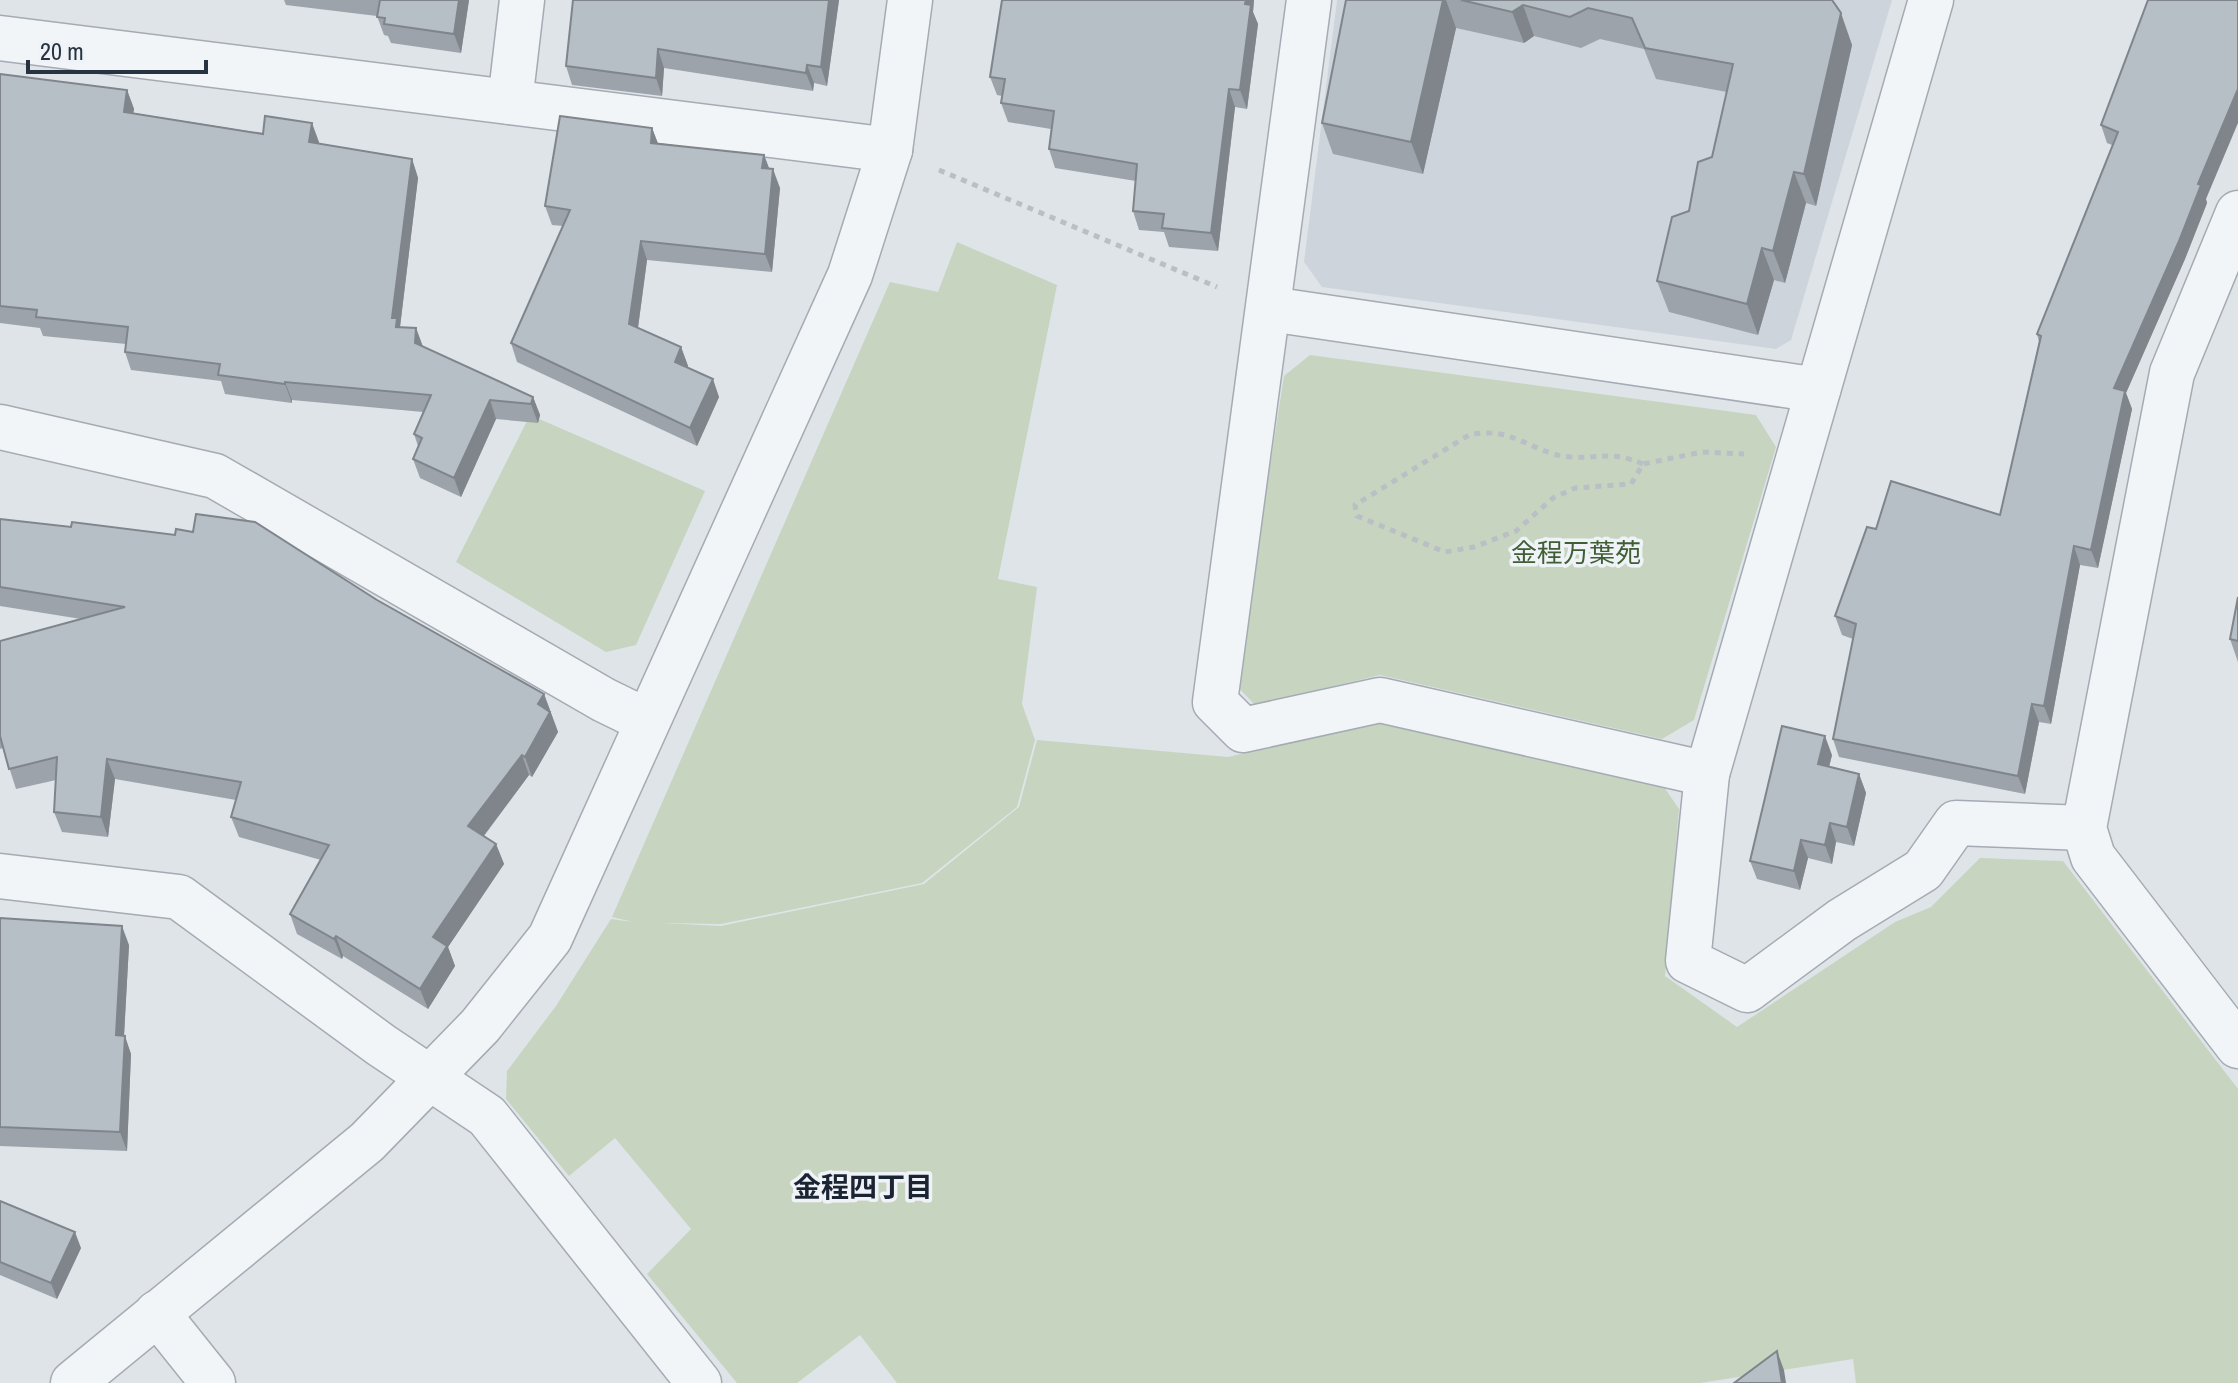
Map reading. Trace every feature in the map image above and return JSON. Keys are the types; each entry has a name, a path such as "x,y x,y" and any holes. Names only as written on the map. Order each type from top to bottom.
{"street":[{"path":"510,102 522,0"},
{"path":"73,1383 367,1142 480,1026 550,938 850,275 890,150 910,0"},
{"path":"1309,0 1215,702 1243,730 1380,700 1707,774"},
{"path":"1931,0 1707,774 1688,961 1747,990 1842,920 1923,870 1956,823 2084,828"},
{"path":"0,38 890,150"},
{"path":"2238,213 2172,373 2084,828 2093,857 2238,1046"},
{"path":"1270,309 1818,390"},
{"path":"0,427 215,476 604,700 647,721"},
{"path":"0,876 179,897 429,1078 487,1116 699,1383"},
{"path":"157,1313 213,1383"}],"path":[{"path":"890,150 1270,309"},
{"path":"1643,464 1631,484 1575,488 1553,498 1516,531 1474,547 1445,552 1357,516 1355,505 1469,435 1489,431 1568,457 1618,453 1643,464 1702,452 1747,454 1796,466"}],"shaded area":[{"path":"1337,0 1892,0 1791,340 1776,349 1322,287 1304,262"}],"green space":[{"path":"957,242 1057,285 998,579 1037,587 1022,704 1035,740 1017,807 922,883 721,924 660,923 721,926 924,884 1019,807 1037,740 1228,757 1380,720 1662,784 1679,809 1665,976 1737,1027 1895,922 1931,907 1980,858 2063,861 2238,1089 2238,1383 1856,1383 1853,1359 1700,1383 897,1383 860,1335 797,1383 737,1383 647,1274 691,1229 615,1138 569,1176 506,1099 507,1071 556,1006 611,919 633,922 612,917 890,282 938,292"},
{"name":"金程万葉苑","path":"1310,355 1756,415 1776,447 1694,720 1662,739 1380,675 1255,705 1236,685 1284,376"},
{"path":"530,415 705,491 636,645 606,652 456,562"}],"building":[{"path":"380,0 459,0 454,34 384,24 385,18 377,17"},
{"path":"573,0 829,0 821,67 807,65 806,73 658,49 656,78 566,66"},
{"path":"1002,0 1246,0 1245,4 1251,5 1240,90 1229,89 1211,233 1162,228 1164,214 1133,211 1137,164 1049,149 1054,111 1001,103 1005,79 990,77"},
{"path":"1346,0 1443,0 1411,142 1322,123"},
{"path":"1461,0 1832,0 1841,13 1804,174 1794,172 1773,251 1762,248 1747,304 1657,281 1672,217 1689,211 1698,162 1712,157 1733,64 1645,48 1632,18 1588,8 1570,17 1523,5 1512,12"},
{"path":"2148,0 2238,0 2238,89 2198,184 2201,185 2179,241 2114,388 2125,391 2091,550 2074,546 2044,706 2032,704 2018,776 1833,739 1856,624 1835,616 1867,527 1876,529 1891,481 2000,515 2041,336 2037,334 2118,132 2101,125"},
{"path":"0,74 127,90 124,112 263,134 265,116 312,123 309,142 412,159 392,318 397,318 396,327 416,328 415,343 533,397 531,404 490,400 454,478 413,459 422,438 414,434 431,395 285,384 218,375 220,364 125,352 128,327 36,317 37,310 0,306"},
{"path":"560,116 652,128 651,143 764,155 762,168 773,169 765,254 641,241 629,324 681,347 675,362 713,379 690,428 511,343 570,210 545,206"},
{"path":"196,514 255,522 377,600 544,694 538,704 550,712 525,757 522,755 468,826 496,844 433,937 447,946 420,989 336,936 334,939 290,914 329,845 231,817 241,782 107,759 101,817 54,812 57,757 9,769 0,736 0,641 125,607 0,587 0,519 71,527 72,522 175,535 176,529 193,532"},
{"path":"2238,597 2238,641 2230,639"},
{"path":"1782,726 1825,736 1818,764 1859,774 1847,827 1830,823 1825,845 1801,840 1794,871 1750,861"},
{"path":"0,918 122,926 116,1035 125,1036 120,1132 0,1127"},
{"path":"0,1201 75,1232 51,1283 0,1262"},
{"path":"1777,1351 1782,1383 1734,1383"}],"district":[{"name":"金程四丁目","path":"863,1187"}]}
